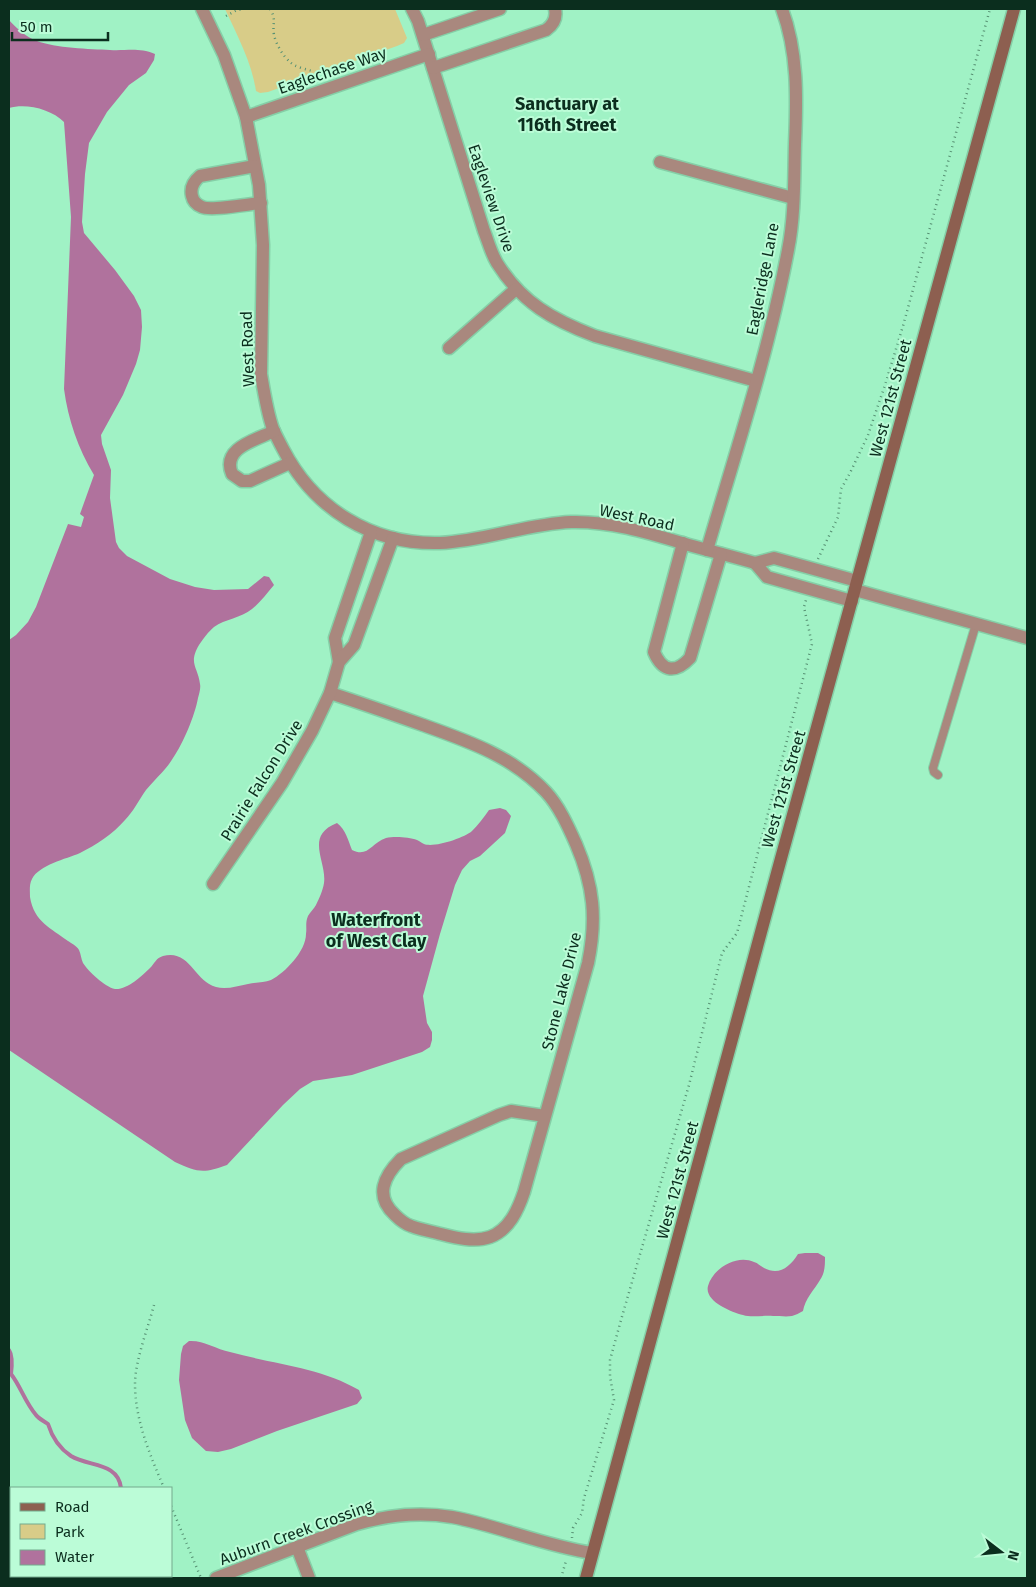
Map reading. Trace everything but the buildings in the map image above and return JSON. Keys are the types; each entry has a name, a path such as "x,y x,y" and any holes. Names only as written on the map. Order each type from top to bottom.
{"street":[{"name":"West Road","path":"202,9 224,55 246,117 252,142 261,203 263,245 261,374 264,393 274,431 290,463 302,481 324,503 346,519 371,532 422,543 466,541 531,527 570,522 629,528 755,563 774,558 815,569 855,591"},
{"name":"Eagleview Drive","path":"412,9 423,35 484,231 496,262 516,288 543,312 595,336 756,381"},
{"path":"423,35 500,9"},
{"path":"433,68 546,30 555,19 555,9"},
{"name":"Eagleridge Lane","path":"708,550 772,321 788,248 793,198 796,109 795,65 788,26 782,9"},
{"name":"West 121st Street","path":"586,1578 1014,9"},
{"name":"Eaglechase Way","path":"246,117 429,54"},
{"path":"660,162 793,198"},
{"path":"255,166 200,176 195,180 191,190 197,204 208,209 261,203"},
{"path":"449,348 516,288"},
{"path":"274,431 241,447 234,453 230,464 232,474 242,481 250,481 290,463"},
{"name":"Prairie Falcon Drive","path":"339,662 335,638 371,532"},
{"name":"Prairie Falcon Drive","path":"213,884 259,819 291,769 312,731 330,693 339,662 354,645 393,538"},
{"path":"683,543 654,652 658,661 664,667 674,669 683,666 690,658 721,554"},
{"name":"West Road","path":"755,563 768,577 810,589 855,591 1027,638"},
{"name":"Stone Lake Drive","path":"330,693 467,740 500,756 526,774 546,792 560,812 581,857 592,896 592,941 588,963 524,1192 517,1211 506,1226 491,1237 474,1240 453,1237 410,1226 391,1212 386,1204 383,1193 385,1181 401,1159 511,1111 545,1116"},
{"name":"Auburn Creek Crossing","path":"216,1578 357,1524 379,1518 403,1515 451,1517 570,1550 592,1553"},
{"path":"297,1547 309,1578"}],"lane":[{"path":"938,774 934,772 933,768 976,624"}],"path":[{"path":"226,16 237,10 244,9"},
{"path":"270,9 275,17 274,36 278,45 290,62 298,67 312,71"},
{"path":"815,569 838,517 841,489 868,435 885,386 990,9"},
{"path":"561,1578 570,1550 573,1528 582,1513 584,1498 614,1400 610,1376 610,1360 689,1085 722,953 737,933 812,644 804,607 810,589"},
{"path":"154,1304 135,1382 137,1412 151,1457 164,1487"},
{"path":"172,1508 202,1578"}],"green space":[{"path":"225,9 395,9 407,38 404,43 397,46 268,92 260,93 256,91 248,60"}],"water":[{"path":"9,20 25,35 44,43 83,49 138,50 155,54 154,60 146,73 129,85 107,112 89,143 85,174 82,222 84,233 115,270 134,296 141,310 140,350 136,364 123,395 101,435 102,444 111,470 110,498 116,542 127,556 170,579 195,587 214,590 248,589 264,576 269,577 274,585 252,609 214,627 202,640 194,657 200,684 199,693 191,721 177,752 167,767 146,790 131,813 115,830 86,850 47,866 35,874 31,881 30,897 35,913 44,924 77,947 83,963 93,974 111,988 120,989 134,982 159,958 172,955 186,961 202,979 216,987 228,988 265,982 277,977 288,967 303,947 307,918 316,905 323,886 324,875 319,842 321,835 327,828 337,823 345,832 352,850 362,852 389,837 410,838 429,845 456,839 472,831 489,810 500,808 506,810 511,816 505,833 480,856 470,861 462,870 455,885 423,996 427,1023 432,1032 430,1047 422,1052 352,1075 313,1081 300,1089 283,1105 227,1165 212,1170 195,1170 175,1162 9,1050 9,640 28,622 36,607 68,524 81,527 84,517 80,514 94,475 74,433 64,389 71,217 64,122 59,117 38,108 23,106 9,108"},
{"path":"818,1253 825,1257 824,1269 822,1277 806,1302 803,1311 795,1315 743,1315 719,1305 710,1296 708,1286 711,1279 726,1264 733,1261 747,1260 769,1270 779,1271 788,1266 798,1254"},
{"path":"189,1341 328,1376 359,1390 362,1398 357,1404 231,1449 218,1452 206,1451 192,1438 185,1420 179,1380 183,1346"}],"waterway":[{"path":"9,1350 12,1358 11,1374 32,1410 48,1424 60,1446 71,1456 109,1469 119,1480 121,1487"}],"district":[{"name":"Sanctuary at 116th Street","path":"567,114"},
{"name":"Waterfront of West Clay","path":"376,930"}]}
